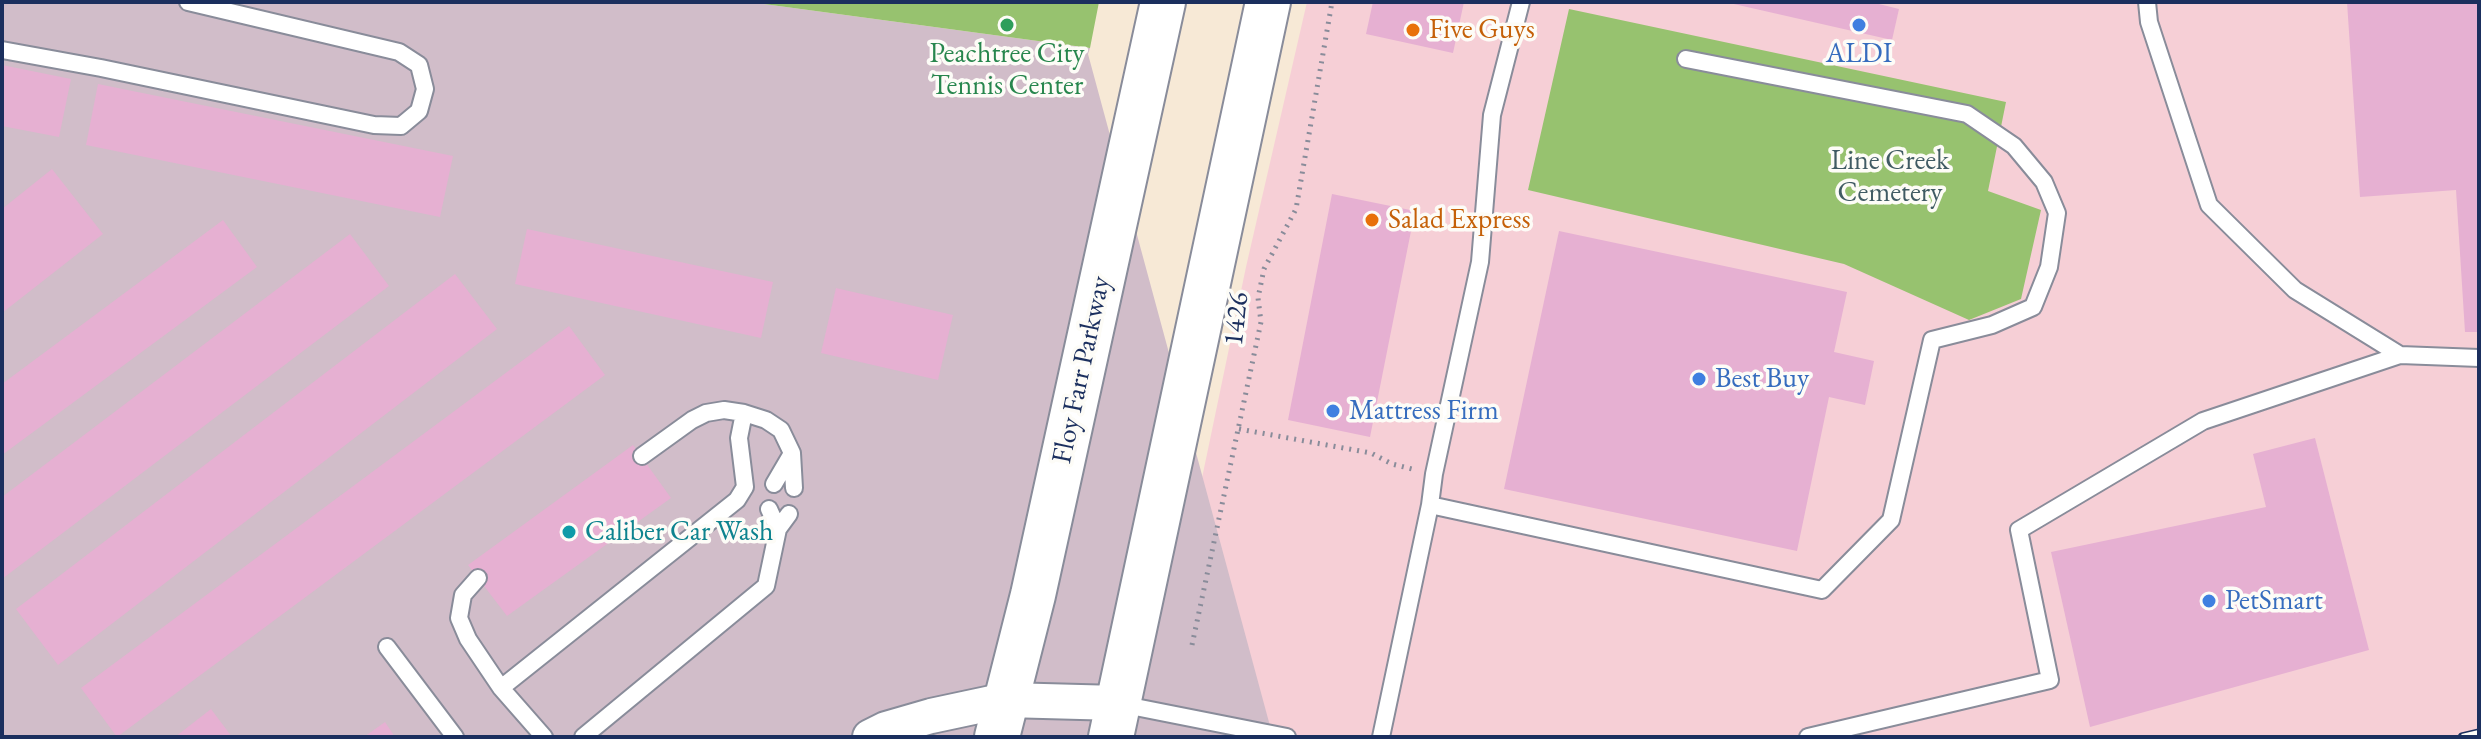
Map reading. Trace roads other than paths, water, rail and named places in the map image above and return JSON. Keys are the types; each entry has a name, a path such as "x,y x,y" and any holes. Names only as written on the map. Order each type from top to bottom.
{"main road":[{"name":"Floy Farr Parkway","path":"1002,718 1033,595 1163,2"},
{"path":"1114,720 1268,2"}],"street":[{"path":"870,737 931,716 1114,720"}],"lane":[{"path":"2,50 374,125 401,126 419,111 425,89 419,65 399,52 188,2"},
{"path":"1381,737 1480,262 1492,115 1521,2"},
{"path":"2147,2 2149,22 2209,205 2295,290 2400,355"},
{"path":"1430,505 1822,590 1891,520 1932,340 1992,325 2033,307 2049,267 2057,213 2044,182 2014,146 1967,114 1686,59"},
{"path":"1808,737 2050,680 2019,530 2203,421 2400,355 2479,358"},
{"path":"642,456 706,413 724,410 744,413 766,420 781,430 792,453 794,488"},
{"path":"501,688 737,500 745,487 739,438 744,413"},
{"path":"774,484 792,453"},
{"path":"769,509 778,529"},
{"path":"583,737 766,586 778,529 789,514"},
{"path":"478,578 463,595 459,618 468,639 501,688 544,737"},
{"path":"387,647 455,737"},
{"path":"1114,720 1287,737"}],"railway":[{"path":"2462,737 2479,733"}],"place":[{"name":"Peachtree City Tennis Center","path":"1007,25"},
{"name":"ALDI","path":"1859,25"},
{"name":"Five Guys","path":"1413,30"},
{"name":"Salad Express","path":"1372,220"},
{"name":"Best Buy","path":"1699,379"},
{"name":"Mattress Firm","path":"1333,411"},
{"name":"Caliber Car Wash","path":"569,532"},
{"name":"PetSmart","path":"2209,601"}],"park label":[{"name":"Line Creek Cemetery","path":"1890,177"}]}
